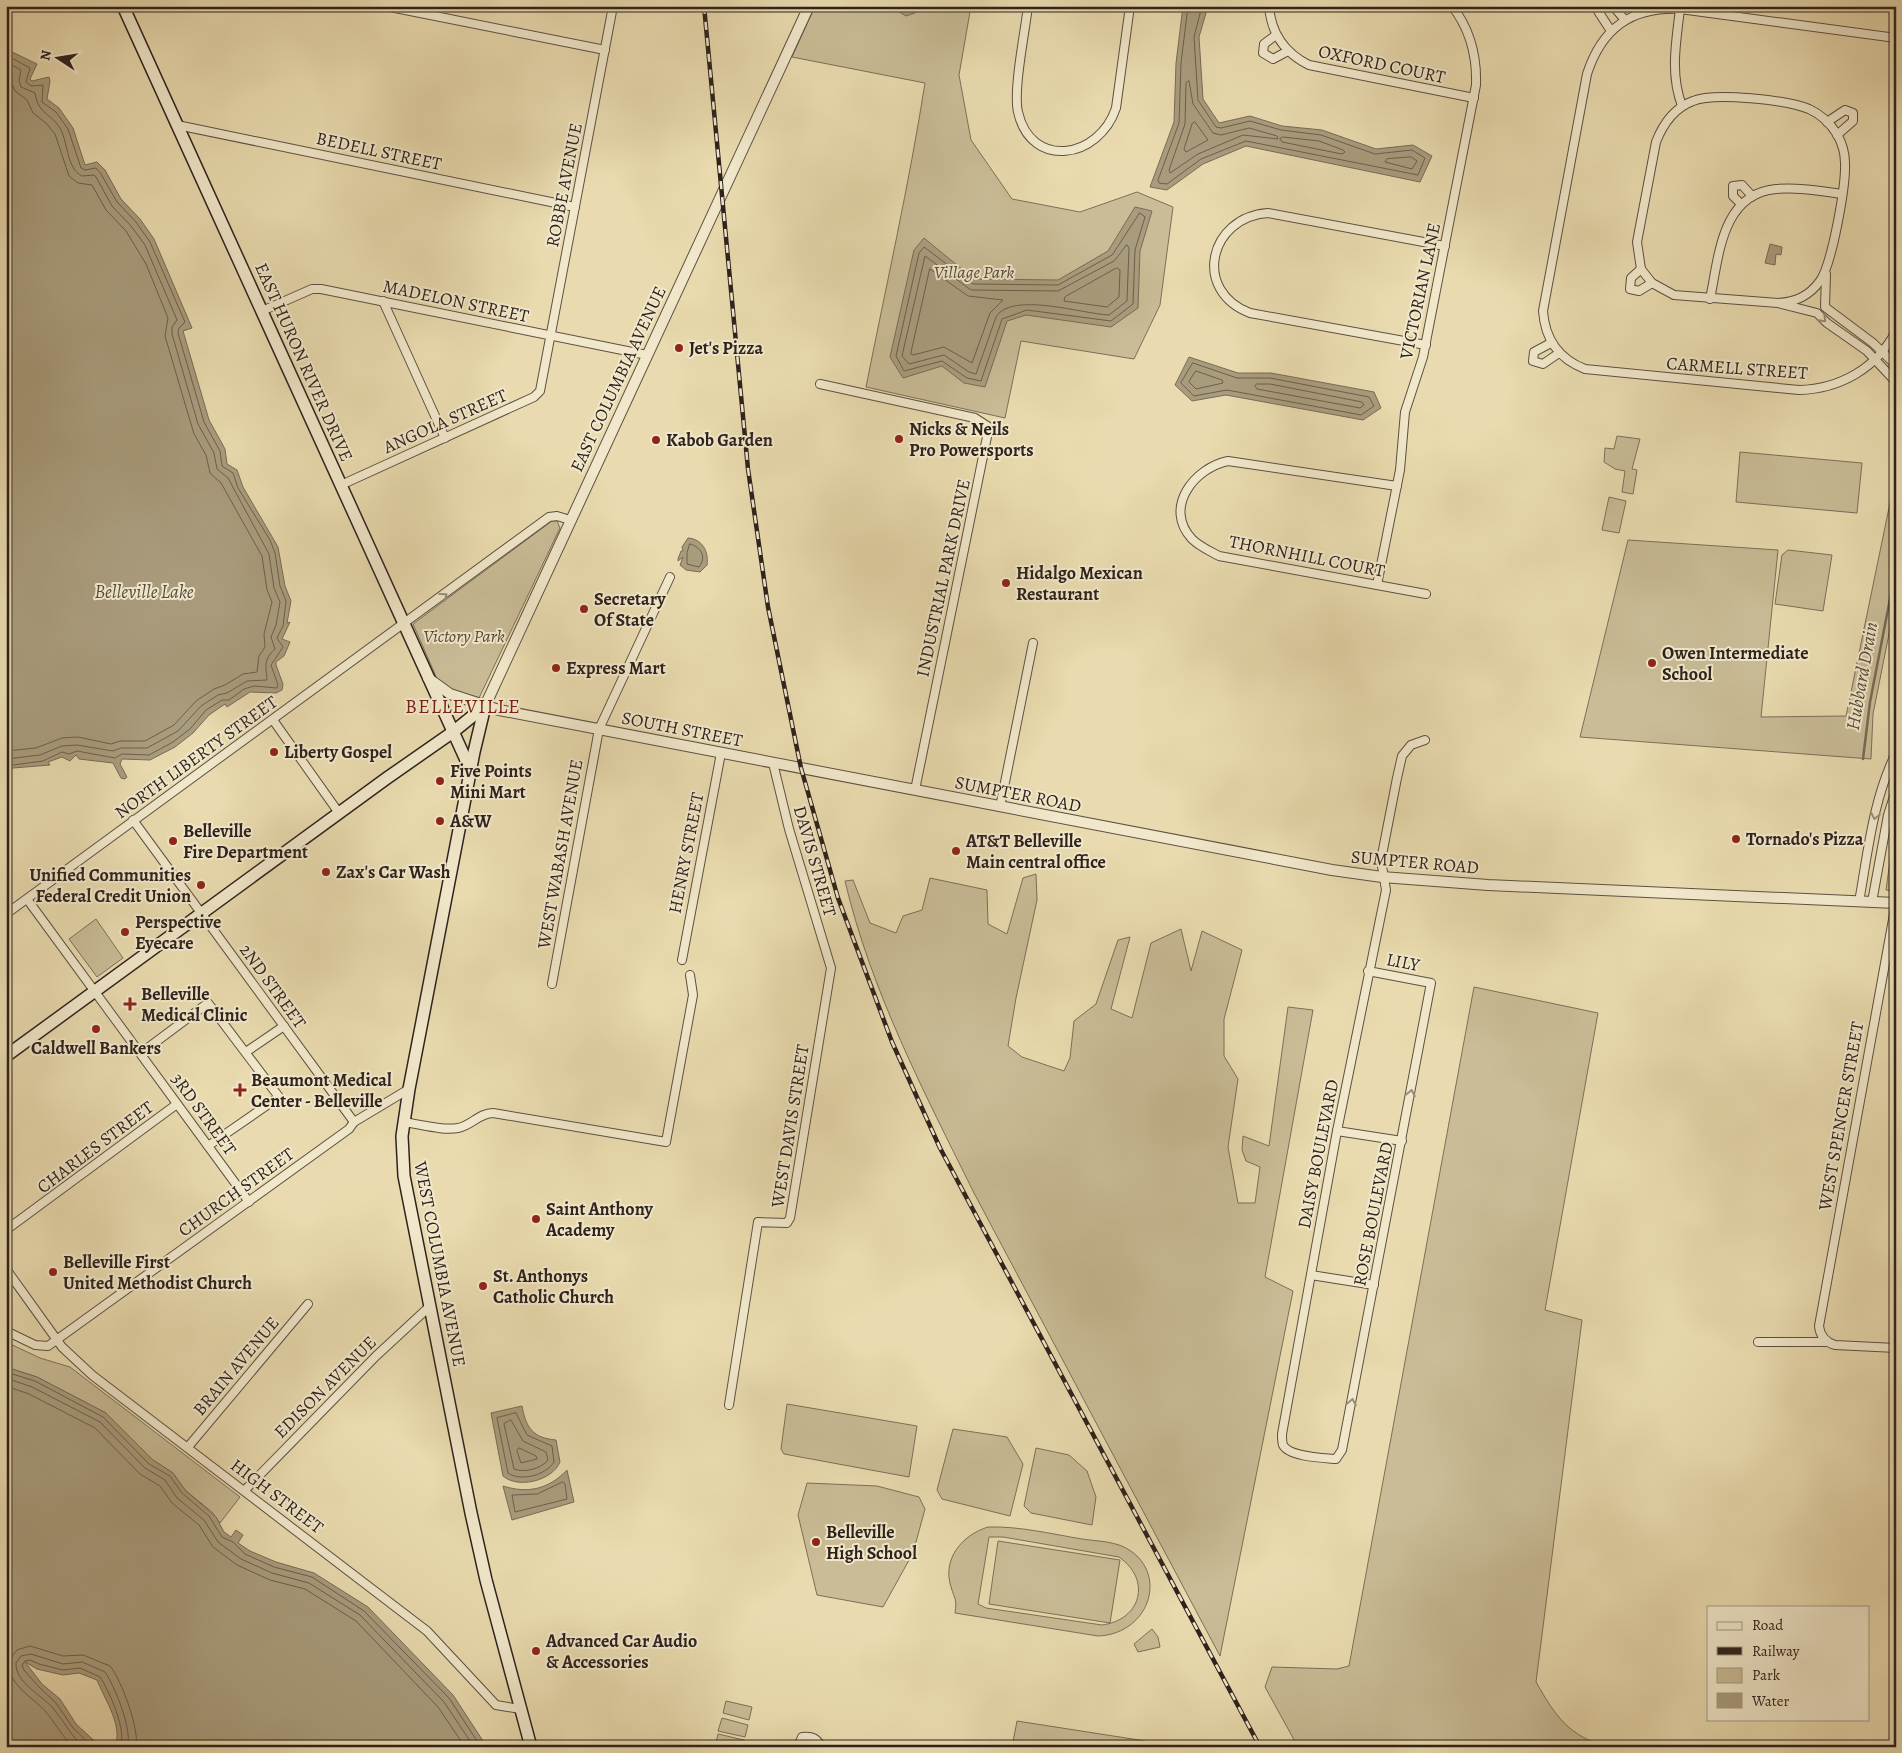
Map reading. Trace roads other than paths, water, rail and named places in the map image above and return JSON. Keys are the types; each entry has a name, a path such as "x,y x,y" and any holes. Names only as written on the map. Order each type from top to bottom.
{"main road":[{"name":"EAST HURON RIVER DRIVE","path":"123,6 470,771"},
{"path":"6,1056 453,732 486,706"},
{"name":"WEST COLUMBIA AVENUE","path":"486,706 470,771 409,1089 403,1122 401,1154 429,1307 484,1569 531,1747"}],"street":[{"path":"385,6 605,50"},
{"name":"ROBBE AVENUE","path":"544,369 613,6"},
{"name":"EAST COLUMBIA AVENUE","path":"486,706 512,653 570,520 809,6"},
{"path":"1028,6 1017,97 1018,114 1022,124 1034,139 1050,149 1068,151 1094,141 1107,128 1113,118 1130,6"},
{"name":"OXFORD COURT","path":"1269,6 1276,35 1288,51 1316,67 1474,98"},
{"path":"1601,6 1598,12 1611,31"},
{"path":"1613,6 1625,20"},
{"name":"VICTORIAN LANE","path":"1377,585 1396,486 1404,412 1426,345 1474,98 1476,72 1473,51 1467,30 1456,8"},
{"path":"1680,9 1674,69 1677,90 1682,106"},
{"name":"CARMELL STREET","path":"1896,38 1680,9 1652,10 1625,20 1611,31 1595,53 1587,74 1545,291 1544,322 1551,343 1559,353 1576,366 1594,372 1799,390 1820,389 1841,383 1868,366 1883,351 1896,331"},
{"path":"1276,35 1264,44 1262,49 1266,56 1273,59 1288,51"},
{"path":"1827,265 1820,281 1808,293 1794,302 1778,303 1674,295 1652,283 1641,269 1637,242 1656,142 1665,123 1682,106 1701,98 1722,96 1799,106 1814,112 1827,122 1837,135 1843,148 1845,162 1842,194 1827,265 1824,294 1825,307 1883,351 1896,365"},
{"path":"1827,122 1845,110 1853,113 1853,121 1837,135"},
{"name":"BEDELL STREET","path":"177,125 575,207"},
{"path":"1741,204 1733,196 1733,186 1742,185 1752,196"},
{"path":"1710,299 1725,231 1730,218 1741,204 1752,196 1766,190 1785,188 1842,194"},
{"path":"1426,345 1240,310 1227,300 1218,285 1215,275 1215,258 1221,239 1236,223 1251,215 1268,213 1445,246"},
{"path":"1641,269 1631,278 1630,289 1639,291 1652,283"},
{"name":"MADELON STREET","path":"262,312 315,288 647,356"},
{"path":"383,301 445,438"},
{"path":"1778,303 1817,312 1827,324 1858,344 1874,358 1896,382"},
{"path":"1551,343 1534,352 1534,362 1543,364 1559,353"},
{"name":"ANGOLA STREET","path":"341,485 534,397 540,391 544,369"},
{"name":"INDUSTRIAL PARK DRIVE","path":"820,384 975,418 989,427 915,790"},
{"name":"THORNHILL COURT","path":"1396,486 1228,461 1202,471 1190,484 1182,500 1182,518 1191,539 1219,556 1426,594"},
{"name":"NORTH LIBERTY STREET","path":"6,914 550,517 557,516 570,520"},
{"name":"WEST WABASH AVENUE","path":"552,984 599,729 670,577"},
{"path":"1000,807 1033,643"},
{"name":"SOUTH STREET","path":"427,678 450,694 499,710 938,795"},
{"path":"272,720 339,813"},
{"name":"DAISY BOULEVARD","path":"1342,1450 1336,1459 1298,1454 1287,1450 1283,1444 1282,1436 1337,1131 1368,971 1386,890 1382,877 1381,860 1402,756 1411,745 1425,740"},
{"name":"HENRY STREET","path":"682,960 721,753"},
{"path":"1859,902 1876,808 1895,757"},
{"name":"DAVIS STREET","path":"773,763 789,829 831,968"},
{"path":"1872,902 1888,815 1896,790"},
{"name":"SUMPTER ROAD","path":"938,795 1286,862 1382,877 1488,885 1896,903"},
{"name":"2ND STREET","path":"133,820 354,1122"},
{"name":"3RD STREET","path":"27,899 249,1202"},
{"name":"WEST SPENCER STREET","path":"1826,1342 1821,1335 1819,1326 1896,903"},
{"name":"WEST DAVIS STREET","path":"729,1405 758,1222 787,1224 790,1218 831,968"},
{"name":"LILY","path":"1368,971 1431,983"},
{"path":"403,1122 456,1129 468,1125 484,1114 493,1113 666,1142 692,995 692,979 690,976"},
{"name":"ROSE BOULEVARD","path":"1342,1450 1431,983"},
{"path":"141,1053 208,1003 279,1097 208,1146"},
{"path":"246,1052 284,1026"},
{"name":"CHURCH STREET","path":"56,1339 249,1202 349,1129 354,1122 409,1089"},
{"name":"CHARLES STREET","path":"6,1230 177,1104"},
{"path":"1337,1131 1402,1141"},
{"name":"HIGH STREET","path":"6,1269 56,1339 92,1374 427,1631 496,1705 520,1709"},
{"path":"1311,1275 1374,1285"},
{"name":"BRAIN AVENUE","path":"188,1447 308,1304"},
{"name":"EDISON AVENUE","path":"245,1490 376,1356 429,1307"},
{"path":"6,1331 35,1345 48,1346 56,1339"},
{"path":"1758,1342 1826,1342 1834,1345 1896,1348"},
{"path":"798,1747 802,1737 810,1736 816,1739 822,1747"}],"water":[{"path":"890,6 917,6 915,13 906,16"},
{"path":"1183,6 1208,6 1199,37 1203,99 1219,123 1250,116 1282,126 1322,130 1376,149 1413,145 1432,156 1420,182 1246,146 1203,164 1167,190 1150,187 1174,122 1176,63"},
{"name":"Belleville Lake","path":"6,49 37,64 30,79 32,81 49,77 47,99 59,108 73,128 85,165 97,162 105,170 121,199 140,219 154,239 192,328 183,331 209,420 225,449 227,464 237,470 243,487 278,547 285,586 291,601 287,623 290,622 282,639 290,642 284,656 276,662 283,684 282,690 276,693 250,692 227,707 225,704 209,715 193,733 175,747 150,760 122,759 120,764 127,777 125,779 121,778 113,763 79,759 76,755 70,761 62,757 48,762 50,765 13,768 6,774"},
{"path":"1135,207 1152,211 1140,251 1138,308 1111,327 1026,315 1007,321 985,387 964,383 942,366 903,378 890,357 914,250 924,238 974,279 1058,280 1108,251"},
{"path":"1770,244 1782,247 1781,255 1776,254 1775,265 1765,263"},
{"path":"1189,357 1238,373 1271,373 1374,392 1381,408 1363,420 1226,395 1192,401 1175,385"},
{"path":"688,538 701,543 706,551 707,565 700,572 686,570 680,565 683,557 678,561 681,551 683,551 682,547"},
{"path":"6,1367 37,1377 106,1413 153,1460 173,1473 185,1490 216,1517 224,1532 231,1537 236,1530 243,1535 238,1543 250,1551 276,1562 314,1573 368,1607 453,1695 487,1747 114,1747 117,1740 115,1723 97,1680 79,1673 63,1675 37,1669 25,1662 42,1684 60,1699 76,1724 101,1747 6,1747"},
{"path":"522,1406 528,1426 536,1434 556,1440 560,1462 556,1469 542,1478 534,1481 517,1482 503,1476 491,1413"},
{"path":"567,1470 574,1502 512,1520 503,1486 521,1490 538,1488 553,1482"}],"waterway":[{"name":"Hubbard Drain","path":"1863,759 1870,702 1896,568"}],"railway":[{"path":"704,6 748,469 768,607 801,768 838,898 892,1042 940,1148 1260,1747"}],"place":[{"name":"Jet's Pizza","path":"679,348"},
{"name":"Nicks & Neils Pro Powersports","path":"899,439"},
{"name":"Kabob Garden","path":"656,440"},
{"name":"Hidalgo Mexican Restaurant","path":"1006,583"},
{"name":"Secretary Of State","path":"584,609"},
{"name":"Owen Intermediate School","path":"1652,663"},
{"name":"Express Mart","path":"556,668"},
{"name":"Liberty Gospel","path":"274,752"},
{"name":"Five Points Mini Mart","path":"440,781"},
{"name":"A&W","path":"440,821"},
{"name":"Tornado's Pizza","path":"1736,839"},
{"name":"Belleville Fire Department","path":"173,841"},
{"name":"AT&T Belleville Main central office","path":"956,851"},
{"name":"Zax's Car Wash","path":"326,872"},
{"name":"Unified Communities Federal Credit Union","path":"201,885"},
{"name":"Perspective Eyecare","path":"125,932"},
{"name":"Belleville Medical Clinic","path":"130,1004"},
{"name":"Caldwell Bankers","path":"96,1029"},
{"name":"Beaumont Medical Center - Belleville","path":"240,1090"},
{"name":"Saint Anthony Academy","path":"536,1219"},
{"name":"Belleville First United Methodist Church","path":"53,1272"},
{"name":"St. Anthonys Catholic Church","path":"483,1286"},
{"name":"Belleville High School","path":"816,1542"},
{"name":"Advanced Car Audio & Accessories","path":"536,1651"}],"district":[{"name":"BELLEVILLE","path":"463,706"}],"park label":[{"name":"Village Park","path":"974,272"},
{"name":"Victory Park","path":"464,636"}]}
